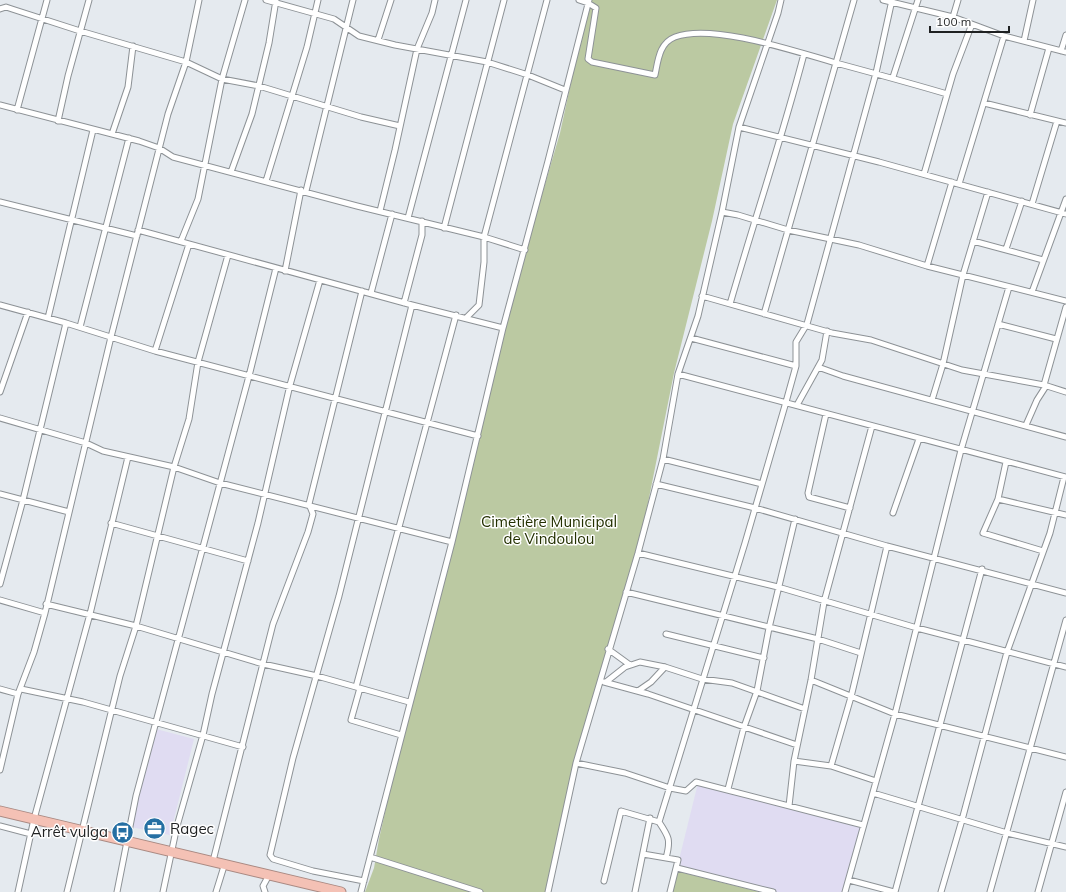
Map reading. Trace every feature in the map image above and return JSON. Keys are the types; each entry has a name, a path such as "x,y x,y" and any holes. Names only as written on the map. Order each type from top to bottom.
{"highway":[{"path":"0,811 225,863 341,892"}],"street":[{"path":"17,110 40,18 46,0"},
{"path":"58,121 89,0"},
{"path":"0,770 18,694 45,613 111,337 168,114 186,62 199,0"},
{"path":"181,241 198,198 222,79 244,0"},
{"path":"266,0 275,1 334,19 346,25 355,34 417,49 487,62 528,75 565,90"},
{"path":"266,181 308,46 318,0"},
{"path":"285,271 303,190 328,106 353,0"},
{"path":"378,40 391,0"},
{"path":"380,211 417,49 432,13 435,0"},
{"path":"408,218 450,55 466,0"},
{"path":"444,228 504,0"},
{"path":"466,318 479,305 484,262 484,237 547,0"},
{"path":"579,0 588,1 595,6 597,12 588,59 592,62 655,75 660,50 667,42 675,37 690,34 718,35 767,43 836,63 893,77 947,94"},
{"path":"548,892 576,763 608,649 638,553 663,459 678,374 691,338 702,296 722,212 739,127 778,13 781,0"},
{"path":"764,314 854,0"},
{"path":"883,0 953,17 1004,36 1064,51 1066,35"},
{"path":"893,77 918,0"},
{"path":"953,17 958,0"},
{"path":"1024,41 1033,0"},
{"path":"231,172 252,114 269,43 275,1"},
{"path":"361,892 409,702 452,542 503,328 525,250 588,1"},
{"path":"659,822 786,402 796,366 796,342 807,324 831,240 876,73 892,1"},
{"path":"0,14 1,9 12,9 80,31 186,62 222,79 259,86 400,126"},
{"path":"924,174 947,94 972,24"},
{"path":"959,184 1004,36"},
{"path":"112,134 128,88 133,46"},
{"path":"1030,114 1049,48"},
{"path":"730,304 754,220 781,139 804,54"},
{"path":"984,103 1066,123"},
{"path":"0,105 129,138 159,148 173,157 444,228 484,237 525,250"},
{"path":"1032,204 1057,121"},
{"path":"739,127 781,139 812,145 924,174 1064,214"},
{"path":"48,318 73,220 93,130"},
{"path":"80,327 107,229 129,138"},
{"path":"927,266 952,182"},
{"path":"932,400 943,364 963,275 988,192"},
{"path":"1032,292 1043,260 1064,214 1066,199"},
{"path":"1006,249 1022,201"},
{"path":"0,202 107,229 181,241 285,271 503,328"},
{"path":"722,212 788,230 874,249 927,266 1066,301"},
{"path":"371,293 392,214"},
{"path":"404,303 422,235 422,221"},
{"path":"973,241 1043,260"},
{"path":"155,351 189,244"},
{"path":"67,892 111,710 136,626 174,467 189,419 198,362 228,255"},
{"path":"117,892 126,840 136,796 157,724 178,638 249,376 276,268"},
{"path":"163,892 173,852 177,826 203,735 223,652 248,561 290,385 320,280"},
{"path":"845,892 895,714 972,411 984,375 1009,287"},
{"path":"213,861 273,624 308,532 313,514 309,504 362,291"},
{"path":"702,296 764,314 807,324 827,331 871,340 943,364 984,375 1045,386 1066,392"},
{"path":"0,305 80,327 155,351 249,376 290,385 384,412 478,436"},
{"path":"364,881 313,871 273,859 270,855 293,758 317,676 412,305"},
{"path":"1026,425 1045,386 1056,339 1066,307"},
{"path":"0,392 28,312"},
{"path":"401,735 351,720 358,687 426,422 456,315"},
{"path":"0,584 23,500 66,323"},
{"path":"998,324 1056,339"},
{"path":"797,405 822,360 827,331"},
{"path":"691,338 796,366"},
{"path":"818,367 843,376 1066,437"},
{"path":"678,374 797,405 919,440 1065,477 1056,512 1007,652 941,892"},
{"path":"826,414 808,493 809,498 850,508"},
{"path":"0,418 86,443 103,451 174,467 220,483 309,504 452,542"},
{"path":"789,806 794,761 811,680 824,602 872,426"},
{"path":"893,513 919,440"},
{"path":"18,892 34,819 90,614 128,457"},
{"path":"663,459 762,484"},
{"path":"1006,462 998,499 983,533 1043,551"},
{"path":"656,484 755,508 887,546 982,569 1066,593"},
{"path":"0,494 69,512"},
{"path":"998,499 1066,515"},
{"path":"728,789 744,727 757,691 778,587 796,519"},
{"path":"111,523 248,561"},
{"path":"831,766 852,697 870,614 887,546"},
{"path":"638,553 778,587 824,602 917,628 1066,667"},
{"path":"849,880 895,892 982,569"},
{"path":"626,592 722,617 818,639 861,653"},
{"path":"0,600 45,613"},
{"path":"46,604 136,626 263,664 317,676 409,702"},
{"path":"990,892 1066,620"},
{"path":"666,634 712,647 764,658"},
{"path":"608,649 630,665"},
{"path":"606,682 630,665 640,662 665,666 702,679 732,683 805,709"},
{"path":"638,691 651,682 665,666"},
{"path":"811,680 895,714 1066,757"},
{"path":"599,681 638,691 693,711 797,745"},
{"path":"0,689 18,694"},
{"path":"20,689 111,710 157,724 243,746"},
{"path":"794,761 831,766 876,781"},
{"path":"576,763 625,773 670,788 686,791 696,782 728,789 863,825"},
{"path":"1038,892 1066,792"},
{"path":"873,793 1007,833 1066,847"},
{"path":"604,881 621,811 650,818 659,822 670,844 666,858"},
{"path":"635,892 650,818"},
{"path":"0,826 31,834"},
{"path":"643,854 678,860 670,892"},
{"path":"370,857 480,892"},
{"path":"216,892 225,863"},
{"path":"677,868 773,892"},
{"path":"266,892 263,886 269,875"}],"shaded area":[{"path":"156,729 194,739 170,835 131,827"},
{"path":"698,783 863,825 845,892 773,892 677,868"}],"green space":[{"name":"Cimetière Municipal de Vindoulou","path":"589,0 777,0 733,124 712,221 674,373 638,553 576,763 548,892 365,892 374,868 379,839 415,680 503,328 560,133"},
{"path":"676,871 760,892 670,892"}],"place":[{"name":"Ragec","path":"155,829"},
{"name":"Arrêt vulga","path":"123,832"}]}
